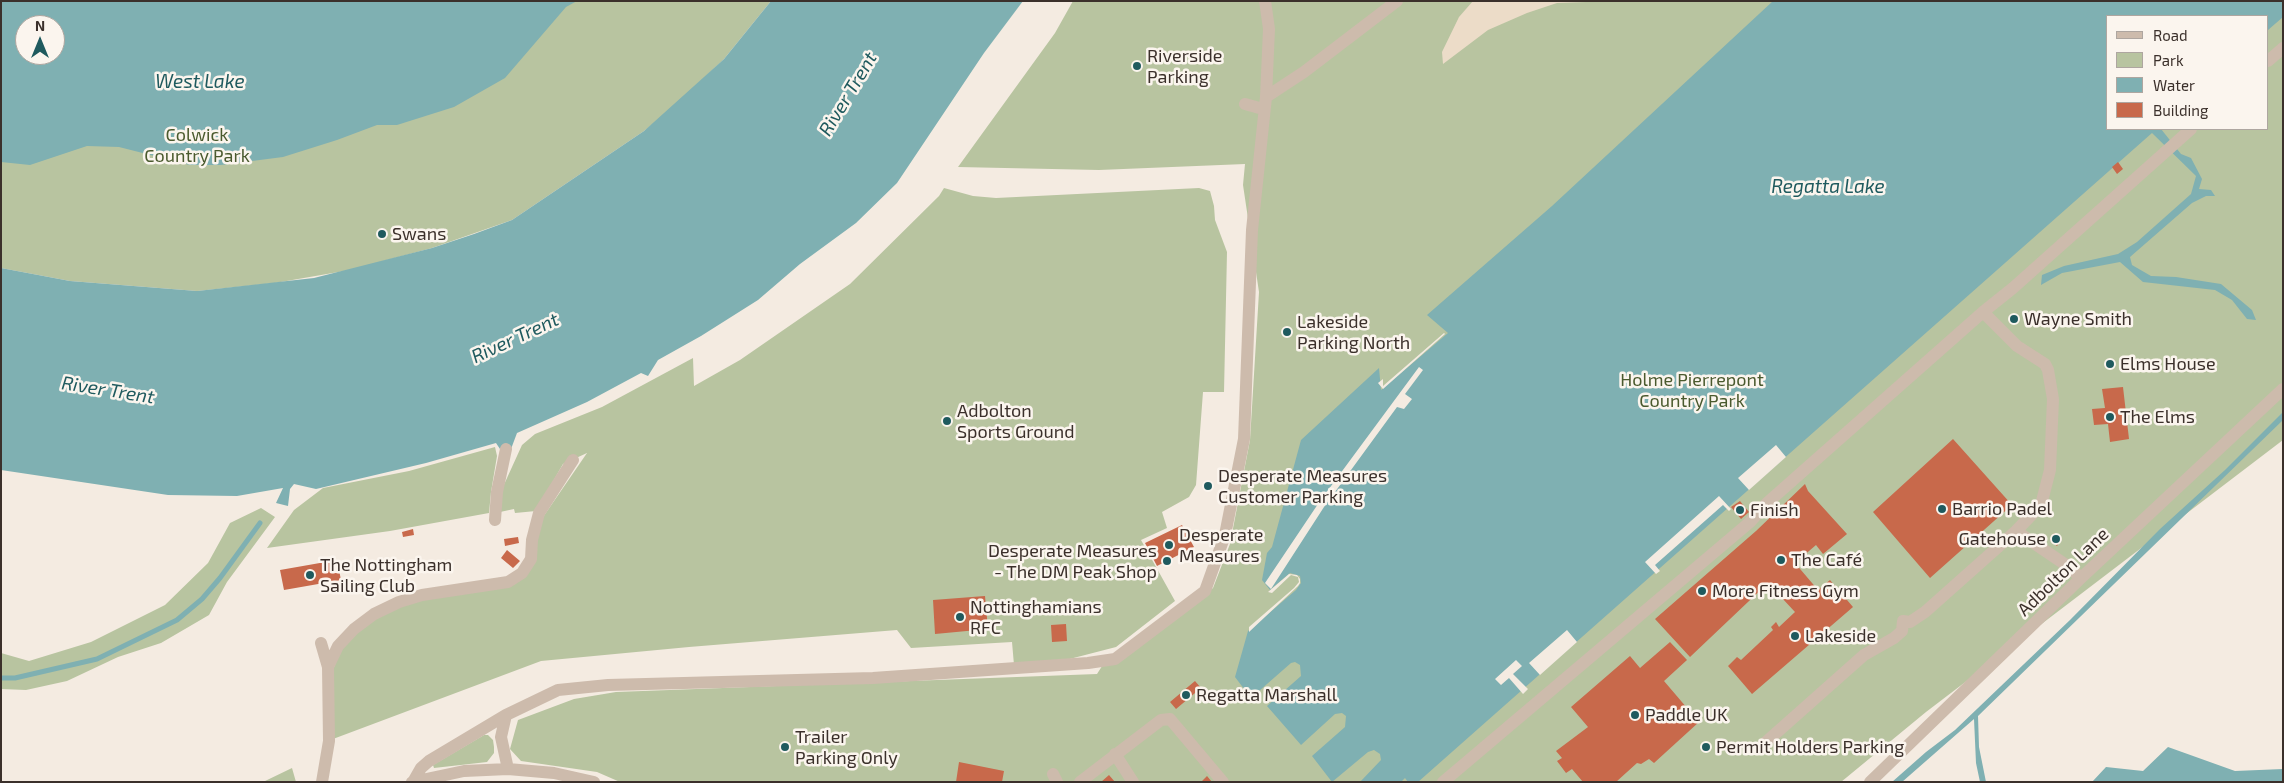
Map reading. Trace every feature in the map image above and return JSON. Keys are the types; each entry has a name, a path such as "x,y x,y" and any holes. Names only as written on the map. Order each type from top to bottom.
{"street":[{"path":"412,782 421,768 429,761 506,715 558,690 581,687 902,676 1070,665 1115,659 1204,591 1225,535 1242,459 1252,230 1265,103 1269,24 1265,1"},
{"path":"1245,104 1265,103 1397,1"},
{"path":"2269,60 2283,48"},
{"path":"1443,782 1750,522 1766,504 2190,130"},
{"path":"1766,742 1864,655 1894,638 1902,631 1903,621 1910,622 1920,616 2016,530 2041,505 2050,470 2053,399 2045,364 2017,346 1983,312"},
{"name":"Adbolton Lane","path":"1870,782 2081,578 2283,389"},
{"path":"494,520 497,492 506,448"},
{"path":"328,667 338,646 354,629 374,614 422,595 508,582 522,574 531,559 532,540 539,513 573,460"},
{"path":"2016,530 2069,567 2081,578"},
{"path":"321,643 328,667 329,740 322,782"},
{"path":"506,715 501,737 508,769"},
{"path":"1080,782 1160,720 1170,719 1223,782"},
{"path":"1115,754 1133,782"},
{"path":"412,782 464,772 508,769 554,773 594,782"}],"green space":[{"name":"Colwick Country Park","path":"1,1 771,1 724,59 668,112 644,131 512,220 432,248 350,270 275,283 197,291 70,281 1,268"},
{"name":"Holme Pierrepont Country Park","path":"1073,1 2283,1 2283,440 1926,712 1841,782 620,782 597,772 521,761 510,749 518,720 574,699 616,692 1097,674 1104,663 1126,657 1213,588 1230,544 1250,440 1259,292 1243,185 1245,164 1099,170 958,167 1055,33"},
{"name":"Adbolton Sports Ground","path":"944,188 973,196 996,198 1199,188 1210,191 1215,220 1227,252 1224,392 1203,392 1196,485 1189,497 1162,512 1167,528 1141,540 1175,601 1116,647 1058,662 1014,665 1012,642 911,648 897,630 541,661 333,739 331,674 343,646 366,624 391,609 424,598 522,579 543,517 587,453 563,464 536,511 515,513 514,509 500,512 502,489 522,445 535,434 602,407 693,358 694,386 740,360 850,284 939,196"},
{"path":"495,447 497,456 489,513 390,531 267,548 294,510 323,488 409,471"},
{"path":"261,508 275,517 227,582 209,615 161,643 118,657 67,681 26,690 1,689 1,653 29,661 91,642 165,605 208,563 230,523"},
{"path":"484,735 488,735 493,740 494,747 494,753 487,762 434,768 433,765"},
{"path":"292,768 296,782 263,782"}],"shaded area":[{"path":"1473,1 1615,1 1557,3 1527,13 1488,30 1443,64 1442,52 1459,17"}],"water":[{"name":"West Lake","path":"1,1 577,1 566,7 505,78 454,107 397,125 377,125 283,157 221,165 190,165 119,147 87,146 30,165 1,162"},
{"name":"River Trent","path":"771,1 1023,1 984,53 897,183 856,223 800,264 758,300 701,336 658,360 648,376 641,373 587,402 517,433 511,449 500,449 496,443 426,463 316,489 294,484 290,489 288,506 276,503 283,488 237,496 168,495 1,470 1,268 70,281 197,291 314,278 432,248 474,234 512,220 644,131 724,59"},
{"name":"Regatta Lake","path":"1773,1 2283,1 2283,17 2269,29 2269,15 2106,15 2106,130 2162,130 2181,154 2191,158 2202,179 2199,189 2211,190 2215,196 2206,196 2192,203 2130,257 2132,265 2151,276 2176,277 2221,284 2252,310 2256,320 2247,319 2232,300 2215,290 2143,282 2120,262 2062,273 2041,285 2042,275 2064,266 2118,254 2137,242 2191,194 2196,176 2152,133 1418,782 1408,782 1405,778 1401,782 1360,782 1381,760 1380,754 1374,750 1368,752 1332,782 1312,756 1345,727 1346,716 1342,713 1335,714 1301,745 1267,706 1301,676 1300,665 1295,662 1291,663 1251,698 1235,677 1248,631 1296,590 1301,583 1300,576 1290,573 1270,590 1262,580 1267,553 1272,547 1301,440 1379,368 1381,390 1448,333 1427,315 1552,206"},
{"path":"2283,412 2283,420 1978,716 1979,747 1986,782 1980,782 1976,763 1974,719 1902,782 1892,782 1955,730 2070,620 2160,529 2225,470"},
{"path":"2168,747 2235,771 2283,769 2283,782 2092,782 2106,767 2143,771"}],"pier":[{"path":"1444,333 1383,389 1378,383 1383,379 1383,386"},
{"path":"1419,367 1423,370 1405,394 1412,399 1404,409 1397,407 1324,507 1271,589 1265,583 1320,501"},
{"path":"1776,445 1786,457 1749,490 1738,478"},
{"path":"1719,496 1731,509 1729,511 1723,505 1655,565 1660,571 1656,574 1645,562"},
{"path":"1289,574 1297,575 1300,579 1298,586 1249,632 1249,627 1299,582 1298,577 1291,575 1272,593 1268,592"},
{"path":"1567,630 1577,642 1540,675 1529,663"},
{"path":"1516,660 1522,666 1513,674 1528,689 1523,694 1509,678 1501,685 1495,679"}],"building":[{"path":"2118,162 2123,169 2117,174 2112,167"},
{"name":"The Elms","path":"2123,387 2129,439 2110,442 2108,424 2094,425 2092,409 2105,408 2102,389"},
{"name":"Barrio Padel","path":"1953,439 2012,505 1930,578 1873,512"},
{"name":"Lakeside","path":"1805,484 1808,491 1847,534 1823,554 1816,545 1795,563 1818,590 1830,580 1853,607 1752,694 1728,666 1737,657 1741,660 1773,630 1771,627 1776,622 1779,627 1795,612 1768,583 1690,657 1655,619 1756,531"},
{"name":"Finish","path":"1740,501 1749,512 1741,519 1731,507"},
{"name":"Desperate Measures","path":"1182,525 1194,547 1157,566 1145,543"},
{"path":"413,529 414,535 403,537 402,532"},
{"name":"Gatehouse","path":"2054,533 2062,539 2057,546 2050,540"},
{"path":"518,537 519,543 505,546 504,539"},
{"path":"507,550 520,561 513,568 501,558"},
{"name":"The Nottingham Sailing Club","path":"337,560 341,580 284,590 280,570"},
{"name":"Nottinghamians RFC","path":"985,596 988,629 935,634 933,600"},
{"path":"1066,624 1067,641 1052,642 1051,625"},
{"name":"Paddle UK","path":"1670,642 1687,660 1664,681 1699,722 1654,763 1649,759 1641,764 1637,763 1616,782 1583,782 1572,769 1566,773 1557,761 1562,758 1556,751 1588,727 1571,707 1630,656 1640,668"},
{"name":"Regatta Marshall","path":"1195,681 1201,688 1176,709 1170,702"},
{"path":"959,762 1004,771 1002,782 956,782"},
{"path":"1109,775 1115,782 1101,782"},
{"path":"1207,776 1212,782 1201,782"}],"waterway":[{"path":"1,678 15,678 97,659 177,620 202,599 220,578 260,523"}],"place":[{"name":"Riverside Parking","path":"1137,66"},
{"name":"Swans","path":"382,234"},
{"name":"Wayne Smith","path":"2014,319"},
{"name":"Lakeside Parking North","path":"1287,332"},
{"name":"Elms House","path":"2110,364"},
{"name":"The Elms","path":"2110,417"},
{"name":"Adbolton Sports Ground","path":"947,421"},
{"name":"Desperate Measures Customer Parking","path":"1208,486"},
{"name":"Barrio Padel","path":"1942,509"},
{"name":"Finish","path":"1740,510"},
{"name":"Gatehouse","path":"2056,539"},
{"name":"Desperate Measures","path":"1169,545"},
{"name":"The Café","path":"1781,560"},
{"name":"Desperate Measures - The DM Peak Shop","path":"1167,561"},
{"name":"The Nottingham Sailing Club","path":"310,575"},
{"name":"More Fitness Gym","path":"1702,591"},
{"name":"Nottinghamians RFC","path":"960,617"},
{"name":"Lakeside","path":"1795,636"},
{"name":"Regatta Marshall","path":"1186,695"},
{"name":"Paddle UK","path":"1635,715"},
{"name":"Trailer Parking Only","path":"785,747"},
{"name":"Permit Holders Parking","path":"1706,747"}]}
